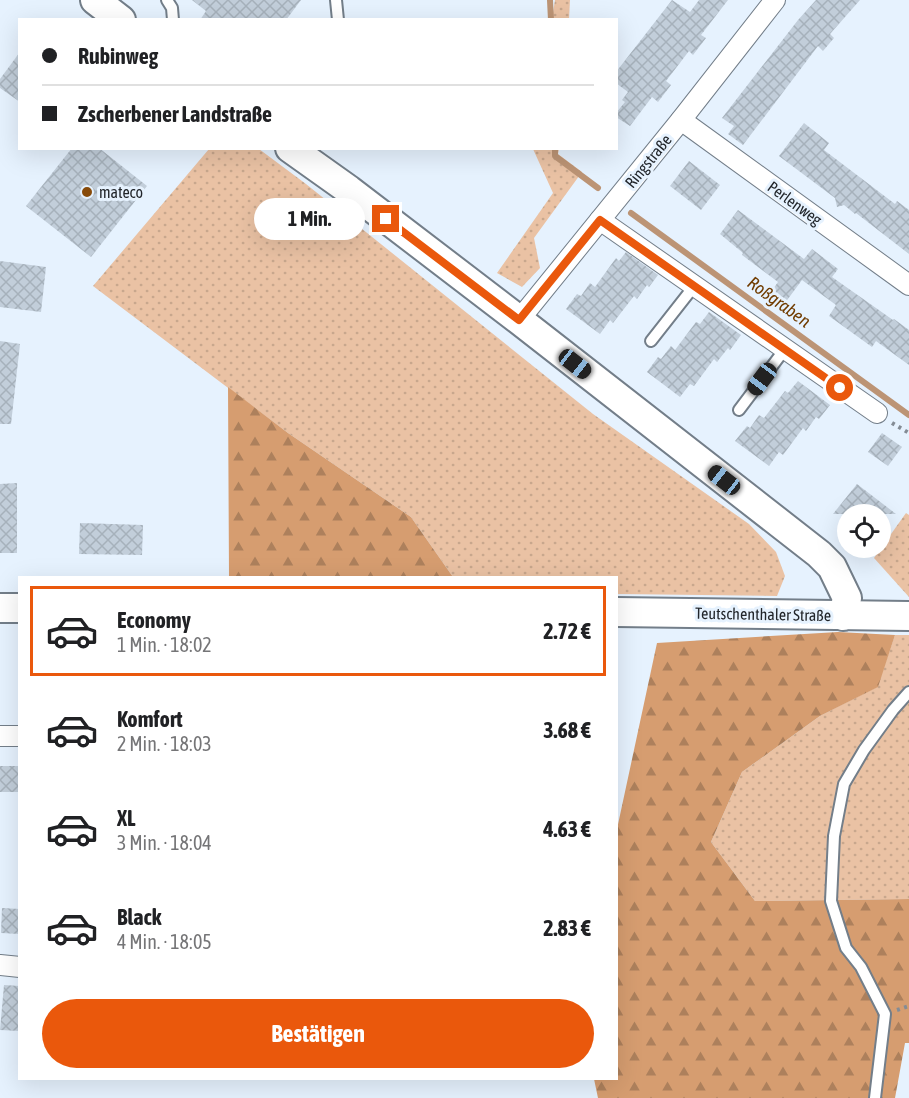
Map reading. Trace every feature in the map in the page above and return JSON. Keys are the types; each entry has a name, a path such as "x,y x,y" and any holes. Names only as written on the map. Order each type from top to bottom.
{"street":[{"path":"95,0 118,18"},
{"name":"Ringstraße","path":"519,320 775,0"},
{"name":"Perlenweg","path":"681,120 909,285"},
{"path":"293,150 519,320 819,554 832,567 847,598 843,616"},
{"path":"600,220 877,413"},
{"path":"0,608 18,609"},
{"name":"Teutschenthaler Straße","path":"618,612 909,616"},
{"path":"0,736 18,736"},
{"path":"0,965 18,966"}],"lane":[{"path":"167,0 172,8 173,18"},
{"path":"336,0 338,18"},
{"path":"651,341 695,285"},
{"path":"739,410 785,349"},
{"path":"875,1098 885,1014 861,967 846,948 831,901 834,836 844,784 864,750 909,692"}],"shaded area":[{"path":"555,0 570,0 569,18 552,18"},
{"path":"208,150 260,150 593,414 749,524 776,552 785,576 777,596 618,594 618,576 452,576 411,517 288,433 93,286"},
{"path":"533,150 559,150 558,154 582,172 534,238 540,268 522,287 497,273 553,193"},
{"path":"906,513 909,515 909,597 874,558 891,558 891,534"},
{"path":"895,635 909,635 909,899 755,901 711,842 742,772 820,716 877,687"}],"green space":[{"path":"228,387 288,433 411,517 452,576 229,576"},
{"path":"838,632 895,635 878,687 820,716 742,772 711,842 755,901 909,899 909,1043 905,1043 895,1098 598,1098 594,1080 618,1080 618,824 657,643"}],"building":[{"path":"192,0 301,0 288,18 201,18 206,11"},
{"path":"672,0 690,12 699,0 728,0 701,35 706,38 693,55 689,51 666,81 671,85 658,102 652,97 630,126 618,118 618,111 625,102 622,100 628,92 618,84 618,69"},
{"path":"816,0 860,0 830,34 834,38 823,51 818,46 743,145 728,134 734,126 722,118"},
{"path":"18,55 18,101 0,88 0,79"},
{"path":"804,123 829,143 824,150 895,204 897,201 909,210 909,254 844,205 837,207 835,198 779,156"},
{"path":"70,150 102,150 147,186 91,257 26,206"},
{"path":"689,161 720,185 701,210 670,186"},
{"path":"738,210 804,259 812,249 838,269 832,277 909,330 909,365 876,341 872,347 829,316 836,305 802,280 782,307 768,296 778,282 742,255 743,253 720,234"},
{"path":"626,252 658,275 637,299 634,296 613,323 610,320 600,334 566,309 577,294 581,296 590,283 595,287 616,258 619,261"},
{"path":"0,261 46,267 41,312 0,307"},
{"path":"709,312 741,335 730,350 728,348 717,362 714,359 694,386 690,384 680,397 647,372 658,357 661,359 671,346 675,350 696,322 700,324"},
{"path":"0,341 20,344 11,424 0,424"},
{"path":"798,381 830,405 819,419 816,417 806,431 803,428 783,455 779,452 769,466 735,441 747,426 750,428 759,415 764,418 785,391 788,393"},
{"path":"882,433 902,447 888,466 868,452"},
{"path":"17,483 17,553 0,553 0,484"},
{"path":"857,484 883,504 841,504"},
{"path":"80,523 143,525 142,555 79,554"},
{"path":"0,766 18,766 18,792 0,792"},
{"path":"2,908 18,909 18,934 1,933"},
{"path":"4,985 18,986 18,1031 0,1030"}],"waterway":[{"name":"Roßgraben","path":"550,0 551,18"},
{"name":"Roßgraben","path":"555,150 555,156 598,188"},
{"name":"Roßgraben","path":"631,213 909,415"}],"place":[{"name":"mateco","path":"87,192"}],"route":[{"path":"386,219 519,320 600,220 840,388"}]}
